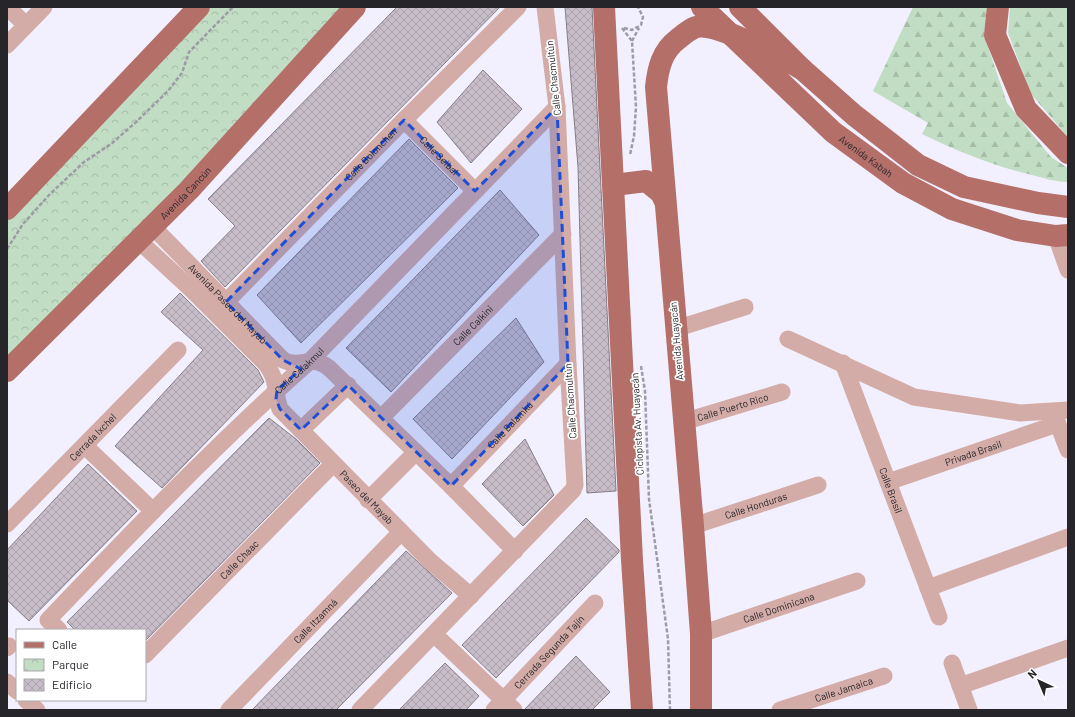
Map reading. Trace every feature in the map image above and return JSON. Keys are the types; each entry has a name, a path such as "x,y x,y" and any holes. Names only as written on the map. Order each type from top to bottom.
{"main road":[{"path":"7,209 199,7"},
{"name":"Avenida Cancún","path":"7,371 189,190 356,7"},
{"path":"604,7 622,184 632,560 642,710"},
{"name":"Avenida Kabah","path":"702,7 833,132 903,183 952,209 1017,230 1062,236"},
{"path":"740,7 802,69 854,115 918,165 964,187 1038,203 1068,207"},
{"path":"998,7 995,35 1026,109 1068,153"},
{"name":"Avenida Huayacán","path":"701,710 700,634 693,526 675,329 656,87 658,68 669,46 686,32 697,27 733,35"},
{"path":"733,35 802,69"},
{"path":"622,184 646,181 654,186 665,201"}],"street":[{"path":"7,7 26,25"},
{"path":"7,44 44,7"},
{"name":"Calle Bolonchen","path":"226,302 404,120 518,7"},
{"name":"Calle Chacmultún","path":"360,710 515,551 573,490 575,485 568,364 557,107 545,7"},
{"name":"Calle Calakmul","path":"58,629 48,620 153,511 277,390 311,360 557,107"},
{"name":"Calle Seibal","path":"404,120 475,191"},
{"name":"Avenida Paseo del Mayab","path":"146,234 226,302 283,360 292,364 311,360"},
{"name":"Avenida Paseo del Mayab","path":"146,234 192,290 266,364 274,376 277,390"},
{"name":"Calle Calkini","path":"382,417 563,234"},
{"path":"1062,236 1068,270"},
{"path":"675,329 744,307"},
{"path":"788,339 914,397 1020,413 1059,415 1068,450"},
{"name":"Cerrada Ixchel","path":"7,524 178,350"},
{"path":"311,360 322,362 348,385 382,417 515,551"},
{"name":"Calle Balamkú","path":"451,486 568,364"},
{"name":"Calle Brasil","path":"843,364 939,616"},
{"path":"301,430 348,385"},
{"name":"Paseo del Mayab","path":"277,390 276,399 280,409 368,500 430,561 471,596"},
{"name":"Calle Puerto Rico","path":"683,422 782,392"},
{"name":"Privada Brasil","path":"888,482 1059,415"},
{"path":"85,446 153,511"},
{"path":"368,500 416,452"},
{"name":"Calle Chaac","path":"146,654 333,464"},
{"name":"Calle Honduras","path":"693,526 818,485"},
{"name":"Calle Itzamná","path":"230,710 401,532"},
{"path":"928,588 1068,537"},
{"name":"Calle Dominicana","path":"700,634 857,581"},
{"name":"Cerrada Segunda Tajín","path":"504,707 595,603"},
{"path":"434,634 504,707"},
{"path":"960,686 1068,648"},
{"path":"952,663 969,710"},
{"name":"Calle Jamaica","path":"780,710 884,676"},
{"path":"7,682 16,690"},
{"path":"27,701 37,710"}],"path":[{"path":"7,249 23,224 50,194 84,162 111,144 168,91 182,73 189,52 233,7"},
{"path":"622,184 628,166 634,136 636,107 632,41 643,21 640,8"},
{"path":"620,24 632,41"},
{"path":"622,27 629,30 638,28"},
{"name":"Ciclopista Av. Huayacán","path":"640,359 645,391 649,499 668,639 670,710"}],"highlighted area":[{"path":"557,107 568,364 451,486 348,385 301,430 280,409 276,399 277,390 301,369 283,360 226,302 404,120 475,191"}],"green space":[{"path":"202,7 345,7 7,371 7,208"},
{"path":"913,7 988,7 984,35 1007,103 1051,157 1068,168 1068,182 1050,180 1003,167 976,158 936,141 922,134 928,123 873,91"},
{"path":"1010,7 1068,7 1068,137 1031,94 1008,33"}],"building":[{"path":"397,7 500,7 225,287 201,261 235,226 208,199"},
{"path":"565,7 592,7 616,491 587,493 578,167"},
{"path":"483,70 522,109 471,163 437,122"},
{"path":"409,139 458,188 301,343 257,295"},
{"path":"500,190 539,235 391,392 346,348"},
{"path":"180,293 258,370 264,382 162,488 115,446 203,350 161,312"},
{"path":"516,318 544,362 452,459 413,419"},
{"path":"269,418 296,439 320,463 146,640 146,629 74,629 67,622"},
{"path":"525,439 554,495 523,526 482,484"},
{"path":"88,464 137,511 29,621 7,600 7,550"},
{"path":"586,518 619,550 619,552 496,678 462,645"},
{"path":"406,551 452,593 336,710 252,710"},
{"path":"576,656 610,692 592,710 524,710"},
{"path":"445,663 479,696 466,710 399,710"}]}
